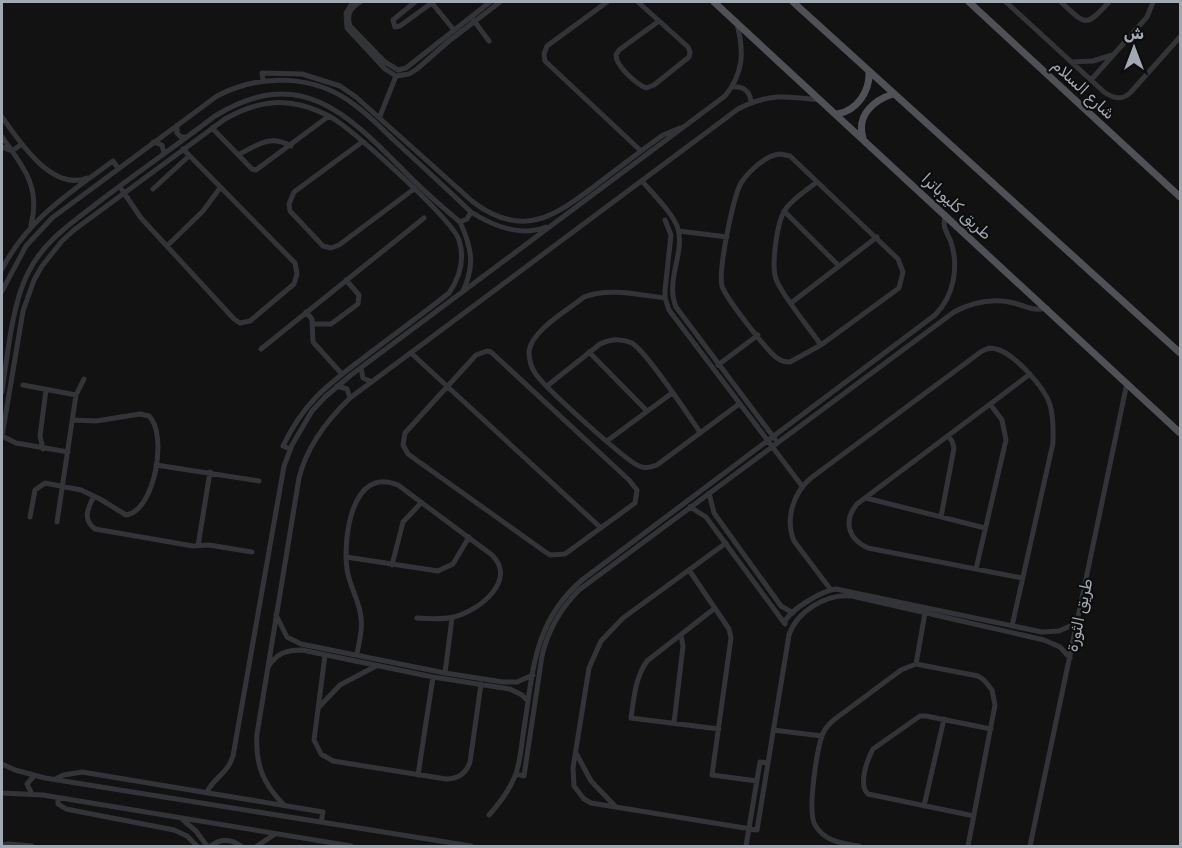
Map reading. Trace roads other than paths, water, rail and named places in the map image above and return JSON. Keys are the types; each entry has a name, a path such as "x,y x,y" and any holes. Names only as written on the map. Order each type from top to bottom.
{"main road":[{"name":"طريق كليوباترا","path":"714,2 864,138 1180,433"},
{"path":"720,2 724,11"},
{"path":"793,2 1140,314 1180,353"},
{"name":"شارع السلام","path":"969,2 1180,197"},
{"path":"837,114 852,108 863,95 868,84 869,72"},
{"path":"864,138 861,128 866,113 881,99 893,94"}],"street":[{"path":"360,2 352,4 347,14 349,27 394,73"},
{"path":"416,2 393,20 395,27 400,26 432,2 454,30"},
{"path":"408,71 412,63 434,50 473,19 490,2"},
{"path":"394,73 417,69 454,30 500,2"},
{"path":"607,2 547,46 544,57 545,61 641,151"},
{"path":"638,2 688,47 690,55 654,85 646,88 617,63 616,54 659,21"},
{"path":"1006,2 1091,80 1116,98 1124,98 1130,93 1180,37"},
{"path":"1061,2 1081,20 1087,21 1093,19 1108,2"},
{"path":"1091,80 1147,17 1153,2"},
{"path":"473,19 489,41"},
{"path":"263,81 262,73 292,73 321,79 357,96 484,211 511,221 526,222 554,215 601,185 725,96 738,76 743,51 737,23"},
{"path":"1071,62 1093,61 1113,54"},
{"path":"412,63 417,69"},
{"path":"380,117 394,73"},
{"path":"2,291 4,278 26,246 52,218 200,107 229,90 263,81 298,81 332,91 357,106 471,212 490,223 511,230 540,230 554,224"},
{"path":"732,87 746,90 751,102"},
{"path":"2,392 2,380 20,292 34,261 56,235 119,186 231,106 248,99 276,95 305,97 339,111 410,181 414,189 455,230 462,251 462,262 455,283 449,292 341,373 322,390 298,418 283,446 290,449"},
{"path":"284,805 268,788 257,762 257,734 297,488 304,462 321,430 350,398 738,109 751,102 780,95 822,100"},
{"path":"68,452 31,447 2,436 2,424 23,311 34,280 51,253 62,241 183,149 241,110 278,102 298,104 328,116 410,181 459,222 468,239 471,258 469,277 461,293"},
{"path":"213,128 252,169 256,170 291,146 328,116"},
{"path":"2,117 38,162 65,179 84,180 92,176"},
{"path":"177,125 177,133 181,137 187,137"},
{"path":"207,792 228,769 237,741 279,486 290,449 312,411 337,386 554,224 641,151 663,135 684,127"},
{"path":"2,137 25,170 33,193 34,215 31,226"},
{"path":"238,155 268,140 279,140 291,146"},
{"path":"153,142 162,145 164,153"},
{"path":"362,142 294,192 291,197 290,211 323,246 331,248 339,245 414,189"},
{"path":"12,152 22,144"},
{"path":"2,147 12,152"},
{"path":"119,186 141,218 234,319 240,323 250,321 294,284 297,274 295,263 183,149"},
{"path":"780,154 790,156 817,182 898,259 902,265 903,277 899,288 820,345 795,361 785,362 776,357 728,298 722,286 721,272 727,237 736,195 741,183 749,173 771,156 780,154"},
{"path":"153,189 189,156"},
{"path":"419,163 425,158"},
{"path":"2,269 19,240 31,226 113,161 118,168"},
{"path":"642,181 673,219 678,231 672,309 718,365 802,486"},
{"path":"817,182 790,204 784,212 774,268 776,281 820,345"},
{"path":"166,246 203,211 220,188"},
{"path":"459,222 467,219 471,212"},
{"path":"784,212 839,266"},
{"path":"516,774 524,776 542,656 559,613 586,584 709,493 940,310 950,292 954,270 953,249 943,224 946,215"},
{"path":"261,349 424,218"},
{"path":"665,220 671,235 665,298 739,404 773,442"},
{"path":"678,231 727,237"},
{"path":"792,303 877,237"},
{"path":"312,324 331,324 358,304 359,295 346,280"},
{"path":"665,298 606,293 584,297 536,335 531,343 532,368 547,386 636,465 650,467 657,465 739,404"},
{"path":"489,815 502,799 516,774 538,645 544,628 557,606 572,588 947,316 969,305 993,301 1016,303 1034,309 1047,308"},
{"path":"940,310 946,311 947,316"},
{"path":"306,312 311,318 313,342 341,373"},
{"path":"404,327 408,333"},
{"path":"718,365 758,335"},
{"path":"547,386 600,344 609,340 628,342 640,350 700,432"},
{"path":"2,351 9,347"},
{"path":"831,590 790,532 791,514 802,486 986,349 998,349 1030,374 1041,387 1050,405 1054,424 1053,443 1012,626"},
{"path":"483,351 491,352 634,485 637,497 635,503 565,554 550,555 408,454 402,441 405,433 447,387 476,355 483,351"},
{"path":"589,352 647,411"},
{"path":"411,353 601,528"},
{"path":"361,368 363,378 372,382"},
{"path":"1022,578 868,548 853,538 848,520 851,511 866,498 1030,374"},
{"path":"57,522 76,395 84,379"},
{"name":"طريق الثورة","path":"1030,846 1127,383"},
{"path":"23,385 76,395"},
{"path":"337,386 347,389 350,398"},
{"path":"43,449 40,436 46,390"},
{"path":"607,441 672,393"},
{"path":"976,569 1006,440 1002,420 990,404"},
{"path":"30,517 35,490 45,483 94,496 123,514 132,514 151,488 158,451 155,426 149,416 140,414 96,421 73,420"},
{"path":"31,447 40,436"},
{"path":"941,517 954,448 948,436"},
{"path":"156,465 259,481"},
{"path":"198,546 210,472"},
{"path":"357,654 361,618 349,579 346,557 353,507 366,489 379,483 398,485 495,557 500,567 500,579 495,589 481,604 468,612 438,620 417,618"},
{"path":"709,493 714,513 781,606 799,618"},
{"path":"94,496 87,515 95,529 198,546 209,544 252,552"},
{"path":"866,498 985,528"},
{"path":"392,565 403,522 422,502"},
{"path":"690,507 706,516 784,623 791,629"},
{"path":"346,557 442,571 456,561 469,537"},
{"path":"726,543 623,618 601,641 589,668 572,777 578,793 591,803 757,830 787,640 799,618 826,600 838,596 881,600 977,622 1040,639 1060,647 1070,658"},
{"path":"689,570 729,629 731,638 712,775 757,781"},
{"path":"784,623 791,613 831,590 847,590 925,613 951,616"},
{"path":"715,608 642,668 635,690 631,718 719,729"},
{"path":"916,663 925,613"},
{"path":"275,615 285,633 294,642 445,673 510,682 533,675"},
{"path":"445,673 452,618"},
{"path":"977,622 1042,632 1059,631 1077,623"},
{"path":"1040,639 1042,632"},
{"path":"674,723 683,646 681,635"},
{"path":"266,671 278,654 285,651 302,650 433,677 514,690 528,701"},
{"path":"325,655 314,740 318,750 326,758 453,779 465,771 470,762 481,684"},
{"path":"859,846 835,842 825,836 814,824 811,804 822,736 835,719 901,670 916,663 970,674 990,685 995,696 991,729 968,846"},
{"path":"318,708 340,685 376,665"},
{"path":"418,775 433,677"},
{"path":"974,816 868,794 862,785 871,753 876,747 920,716 991,729"},
{"path":"924,806 944,719"},
{"path":"773,730 822,736"},
{"path":"576,752 591,781 616,807"},
{"path":"746,846 760,762 768,763"},
{"path":"2,764 34,776 471,846"},
{"path":"56,779 82,772 207,792 323,812 321,822"},
{"path":"32,794 27,784 34,776"},
{"path":"2,793 32,794 351,846"},
{"path":"58,798 58,804 66,808 174,830 187,836 197,846"},
{"path":"179,818 196,831 209,846 227,840 234,841 241,846"},
{"path":"257,846 275,834"},
{"path":"2,845 32,846"}]}
